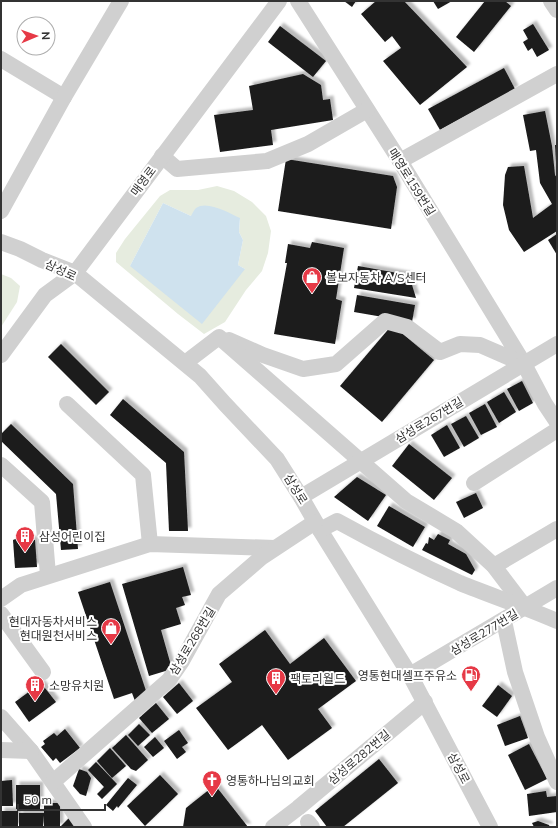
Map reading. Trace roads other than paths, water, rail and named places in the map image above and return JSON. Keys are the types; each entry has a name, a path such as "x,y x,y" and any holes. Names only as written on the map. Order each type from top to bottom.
{"street":[{"path":"1,211 64,97 120,1"},
{"name":"매영로","path":"1,355 45,295 75,273 280,1"},
{"name":"매영로159번길","path":"298,1 400,161 524,364 551,402 557,422"},
{"path":"551,1 557,10"},
{"path":"1,59 64,97"},
{"path":"400,161 557,74"},
{"path":"162,156 178,169 267,161 308,144 367,110"},
{"name":"삼성로","path":"1,242 75,273 200,376 277,459 410,675 490,827"},
{"path":"219,337 303,369 336,364 385,321 407,327 440,352 460,344 480,345 524,364"},
{"path":"185,363 219,337"},
{"path":"219,337 406,501 456,531 494,566 525,607 557,621"},
{"name":"삼성로267번길","path":"301,497 557,344"},
{"path":"67,404 143,475 150,544"},
{"path":"474,482 557,430"},
{"path":"1,465 42,502 48,575"},
{"name":"삼성로268번길","path":"53,782 169,680 219,594 257,560 275,548 317,526 337,521 460,583 525,607"},
{"path":"494,566 557,529"},
{"path":"1,599 21,584 150,544 275,548"},
{"name":"삼성로277번길","path":"410,675 557,588"},
{"path":"1,614 43,672"},
{"path":"504,620 515,672 536,737 557,782"},
{"name":"삼성로282번길","path":"273,827 298,808 425,702"},
{"path":"1,717 30,751 84,827"},
{"path":"1,750 30,751"}],"water":[{"path":"163,203 191,216 196,208 206,205 218,208 240,218 239,232 243,240 238,265 245,269 202,324 130,266"}],"place":[{"name":"볼보자동차 A/S센터","path":"312,294"},
{"name":"삼성어린이집","path":"25,553"},
{"name":"현대자동차서비스 현대원천서비스","path":"111,645"},
{"name":"영통현대셀프주유소","path":"471,692"},
{"name":"팩토리월드","path":"276,695"},
{"name":"소망유치원","path":"35,702"},
{"name":"영통하나님의교회","path":"212,797"}]}
